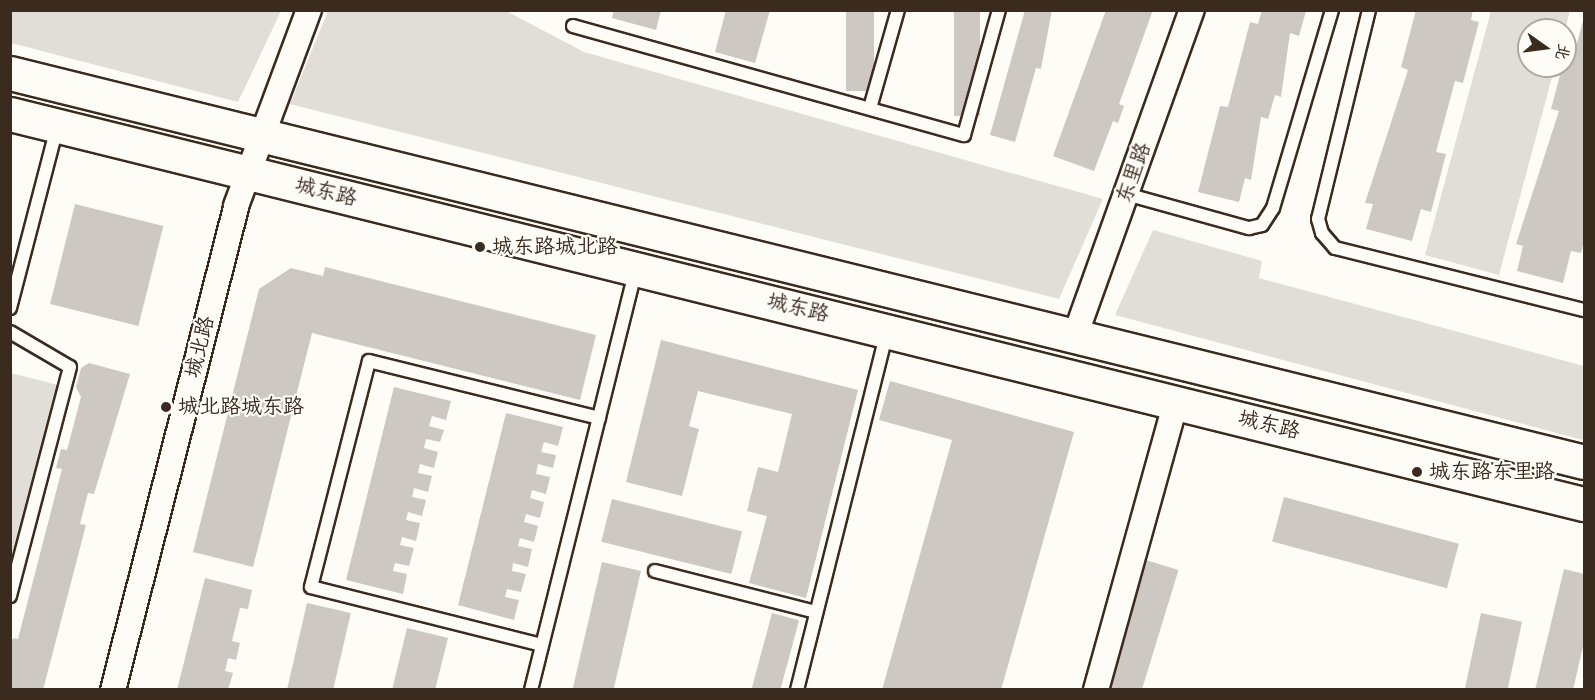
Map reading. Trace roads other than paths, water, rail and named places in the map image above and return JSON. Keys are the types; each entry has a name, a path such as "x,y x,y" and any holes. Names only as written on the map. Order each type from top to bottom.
{"main road":[{"name":"城东路","path":"10,73 1584,462"},
{"name":"城东路","path":"10,114 1584,504"}],"street":[{"name":"城北路","path":"113,690 248,172 309,10"},
{"name":"东里路","path":"1075,336 1192,10"},
{"path":"1096,690 1176,402"}],"lane":[{"path":"870,108 898,10"},
{"path":"573,26 963,135 999,10"},
{"path":"1126,194 1249,228 1262,225 1273,208 1332,10"},
{"path":"1369,10 1318,219 1322,233 1335,248 1584,310"},
{"path":"10,308 58,126"},
{"path":"531,690 636,268"},
{"path":"797,690 887,331"},
{"path":"10,332 70,367 10,596"},
{"path":"542,645 311,587 369,361 599,418"},
{"path":"655,571 816,612"}],"place":[{"name":"城东路城北路","path":"480,247"},
{"name":"城北路城东路","path":"166,407"},
{"name":"城东路东里路","path":"1417,472"}]}
